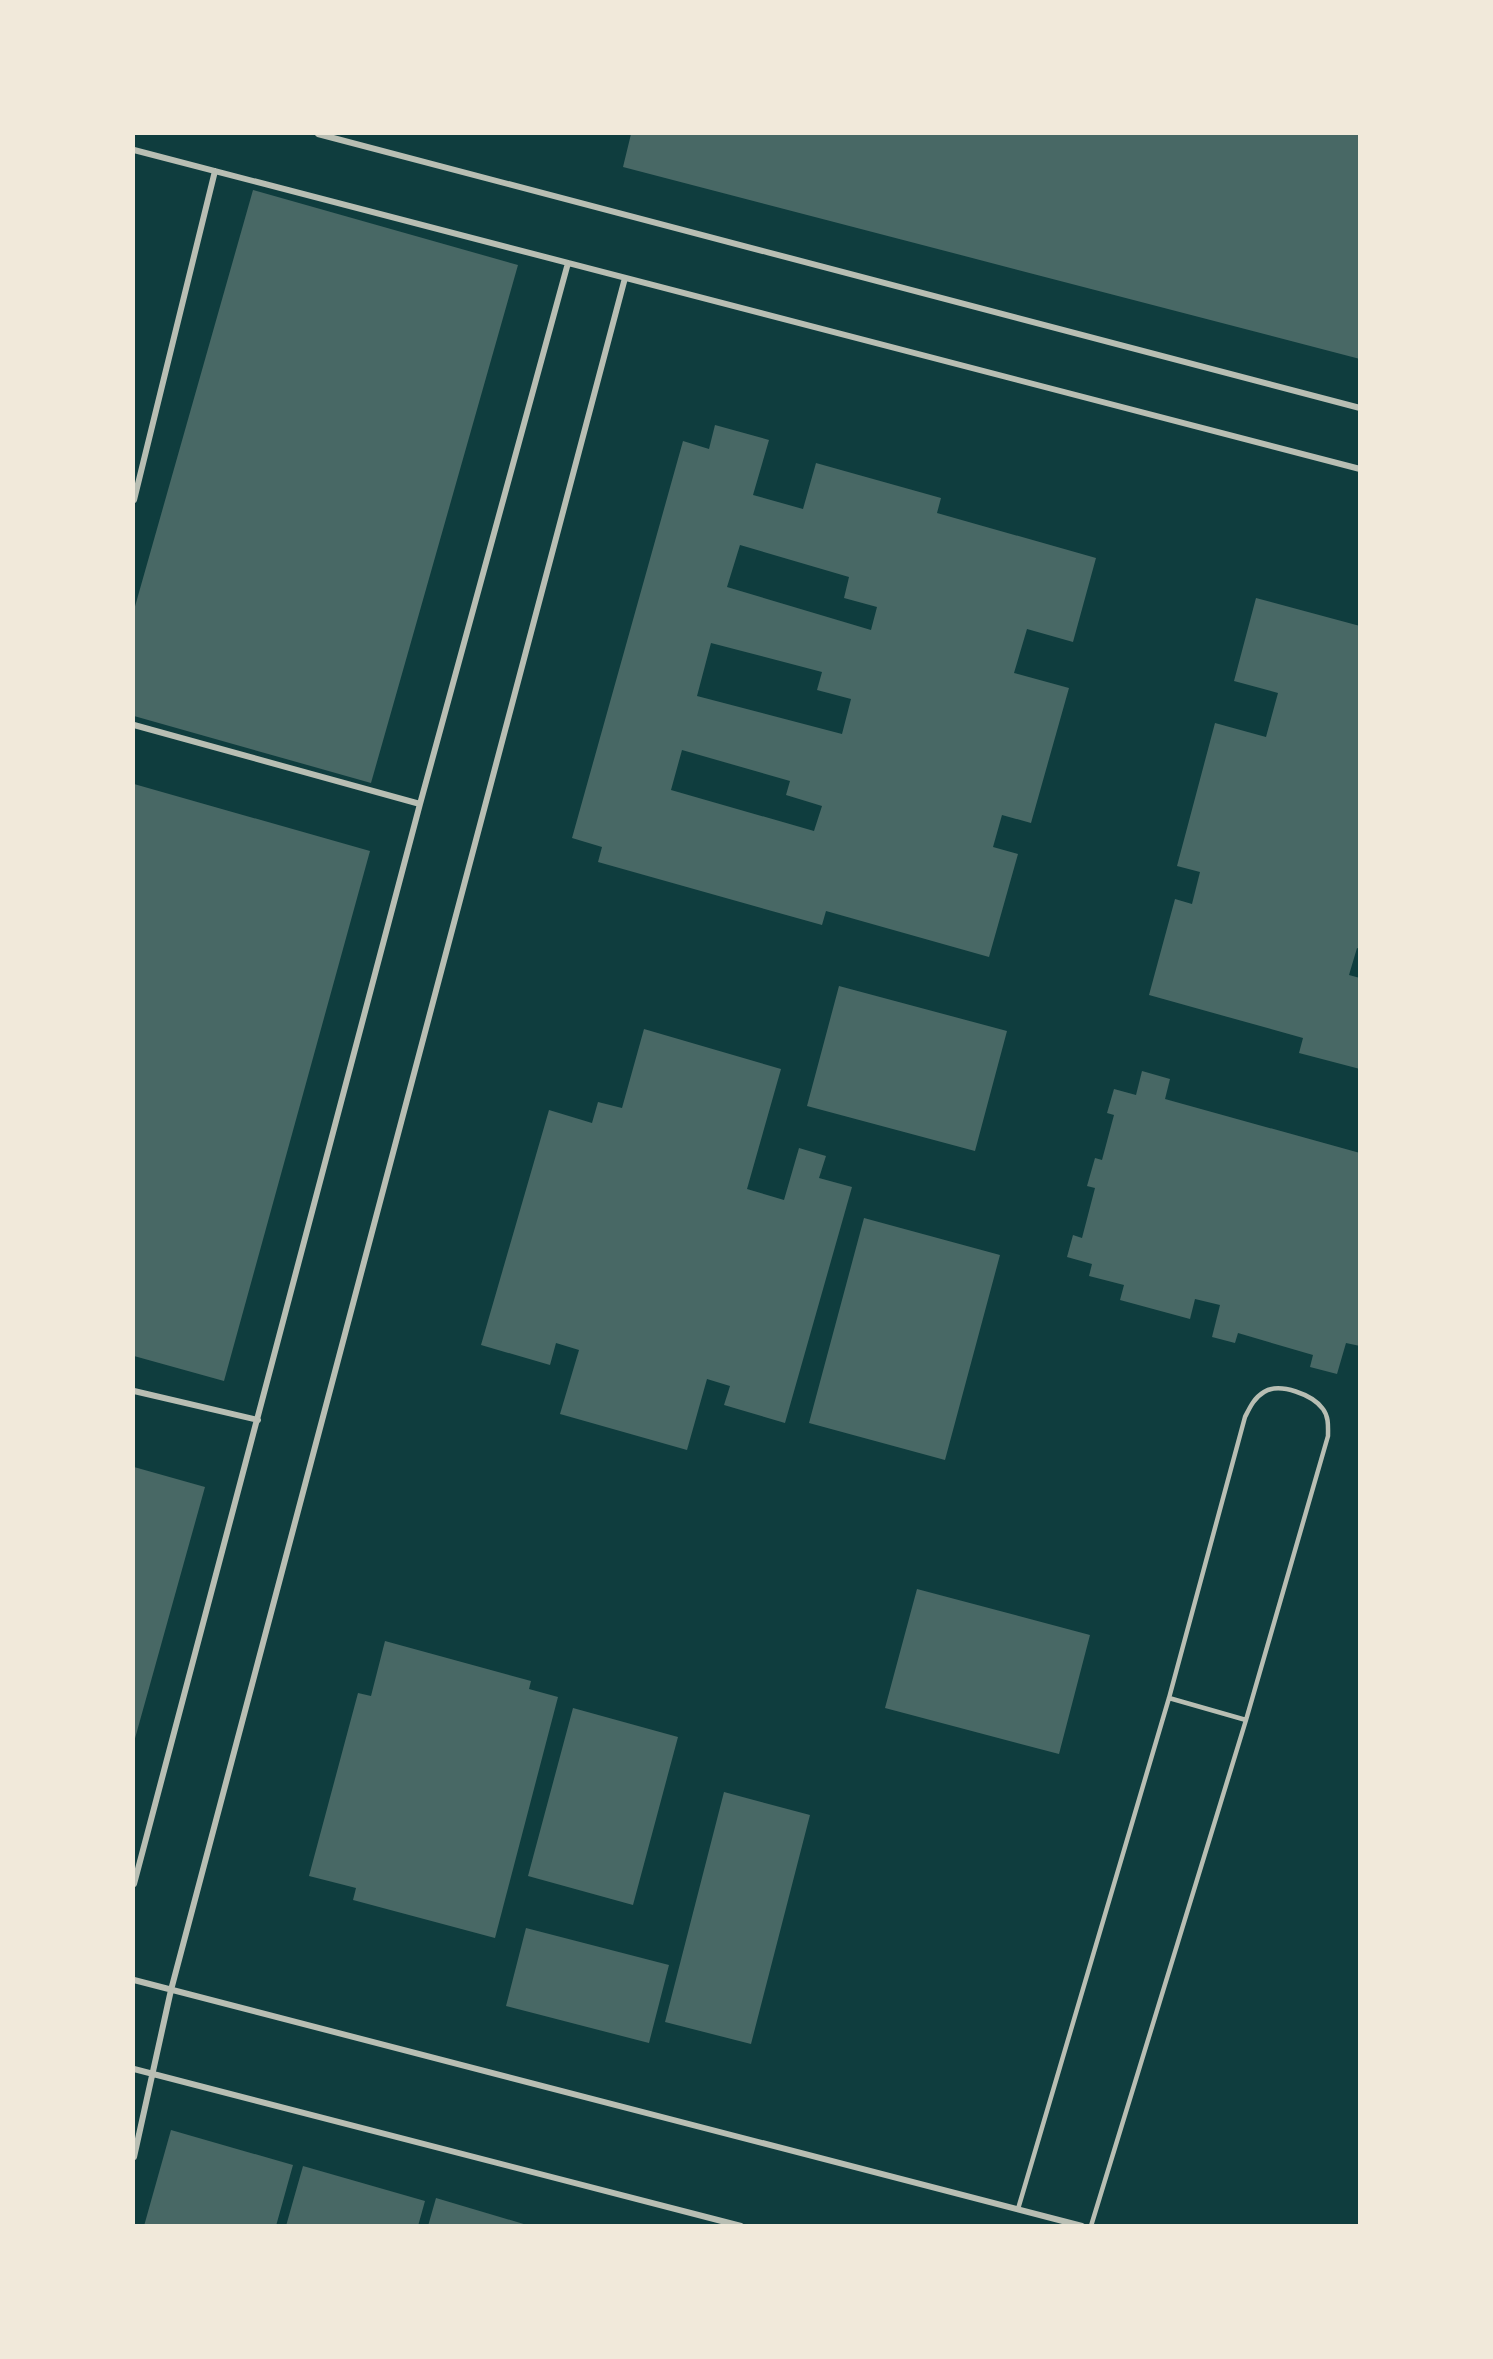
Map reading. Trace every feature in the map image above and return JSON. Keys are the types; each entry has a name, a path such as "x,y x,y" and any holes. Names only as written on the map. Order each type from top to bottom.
{"street":[{"path":"318,134 1359,408"},
{"path":"134,150 1359,469"},
{"path":"134,500 215,171"},
{"path":"134,1884 420,804 568,263"},
{"path":"134,2157 171,1990 625,278"},
{"path":"134,725 420,804"},
{"path":"134,1391 258,1420"},
{"path":"134,1980 1082,2226"},
{"path":"134,2069 739,2225"}],"lane":[{"path":"1018,2209 1169,1698 1245,1418 1253,1401 1266,1390 1282,1388 1305,1396 1323,1408 1328,1420 1329,1436 1246,1720 1091,2226"},
{"path":"1169,1698 1246,1720"}],"building":[{"path":"631,134 1360,134 1360,359 623,167"},
{"path":"253,190 518,265 371,783 134,716 134,610"},
{"path":"715,425 769,440 753,495 803,509 816,463 941,498 937,513 1096,558 1073,642 1027,629 1014,673 1069,688 1031,823 1002,815 993,847 1018,854 989,957 826,911 822,925 598,862 602,847 572,838 683,441 709,449","holes":["740,545 849,577 844,598 877,607 871,630 727,587","711,643 822,672 817,690 851,699 842,734 697,696","682,750 790,781 786,795 822,806 814,831 671,790"]},
{"path":"1256,598 1360,626 1360,949 1357,948 1349,975 1360,978 1360,1069 1299,1053 1303,1038 1149,995 1175,899 1192,904 1200,872 1177,866 1215,723 1266,737 1278,693 1234,681"},
{"path":"134,784 370,851 224,1381 134,1356"},
{"path":"839,986 1007,1031 975,1151 807,1106"},
{"path":"644,1029 781,1069 747,1189 784,1200 799,1148 826,1156 819,1178 852,1187 785,1423 724,1405 730,1386 707,1379 687,1450 560,1414 579,1350 556,1343 550,1365 481,1345 549,1110 592,1123 598,1102 622,1108"},
{"path":"1142,1071 1170,1079 1165,1099 1360,1153 1360,1346 1346,1343 1337,1374 1310,1367 1313,1355 1238,1333 1235,1343 1212,1337 1220,1305 1195,1299 1190,1319 1120,1300 1124,1285 1089,1276 1092,1264 1067,1257 1073,1235 1082,1238 1095,1188 1087,1186 1095,1158 1102,1160 1114,1115 1107,1113 1114,1089 1136,1095"},
{"path":"864,1218 1000,1255 945,1460 809,1423"},
{"path":"134,1467 205,1487 134,1742"},
{"path":"917,1589 1090,1635 1059,1754 885,1708"},
{"path":"385,1641 531,1681 529,1689 558,1697 495,1938 353,1900 356,1888 309,1876 358,1693 371,1696"},
{"path":"573,1708 678,1737 633,1905 528,1876"},
{"path":"724,1792 810,1815 751,2044 665,2022"},
{"path":"526,1928 669,1965 649,2043 506,2006"},
{"path":"171,2130 293,2165 276,2226 144,2226"},
{"path":"303,2166 425,2201 418,2226 286,2226"},
{"path":"436,2198 527,2225 527,2226 428,2226"}]}
